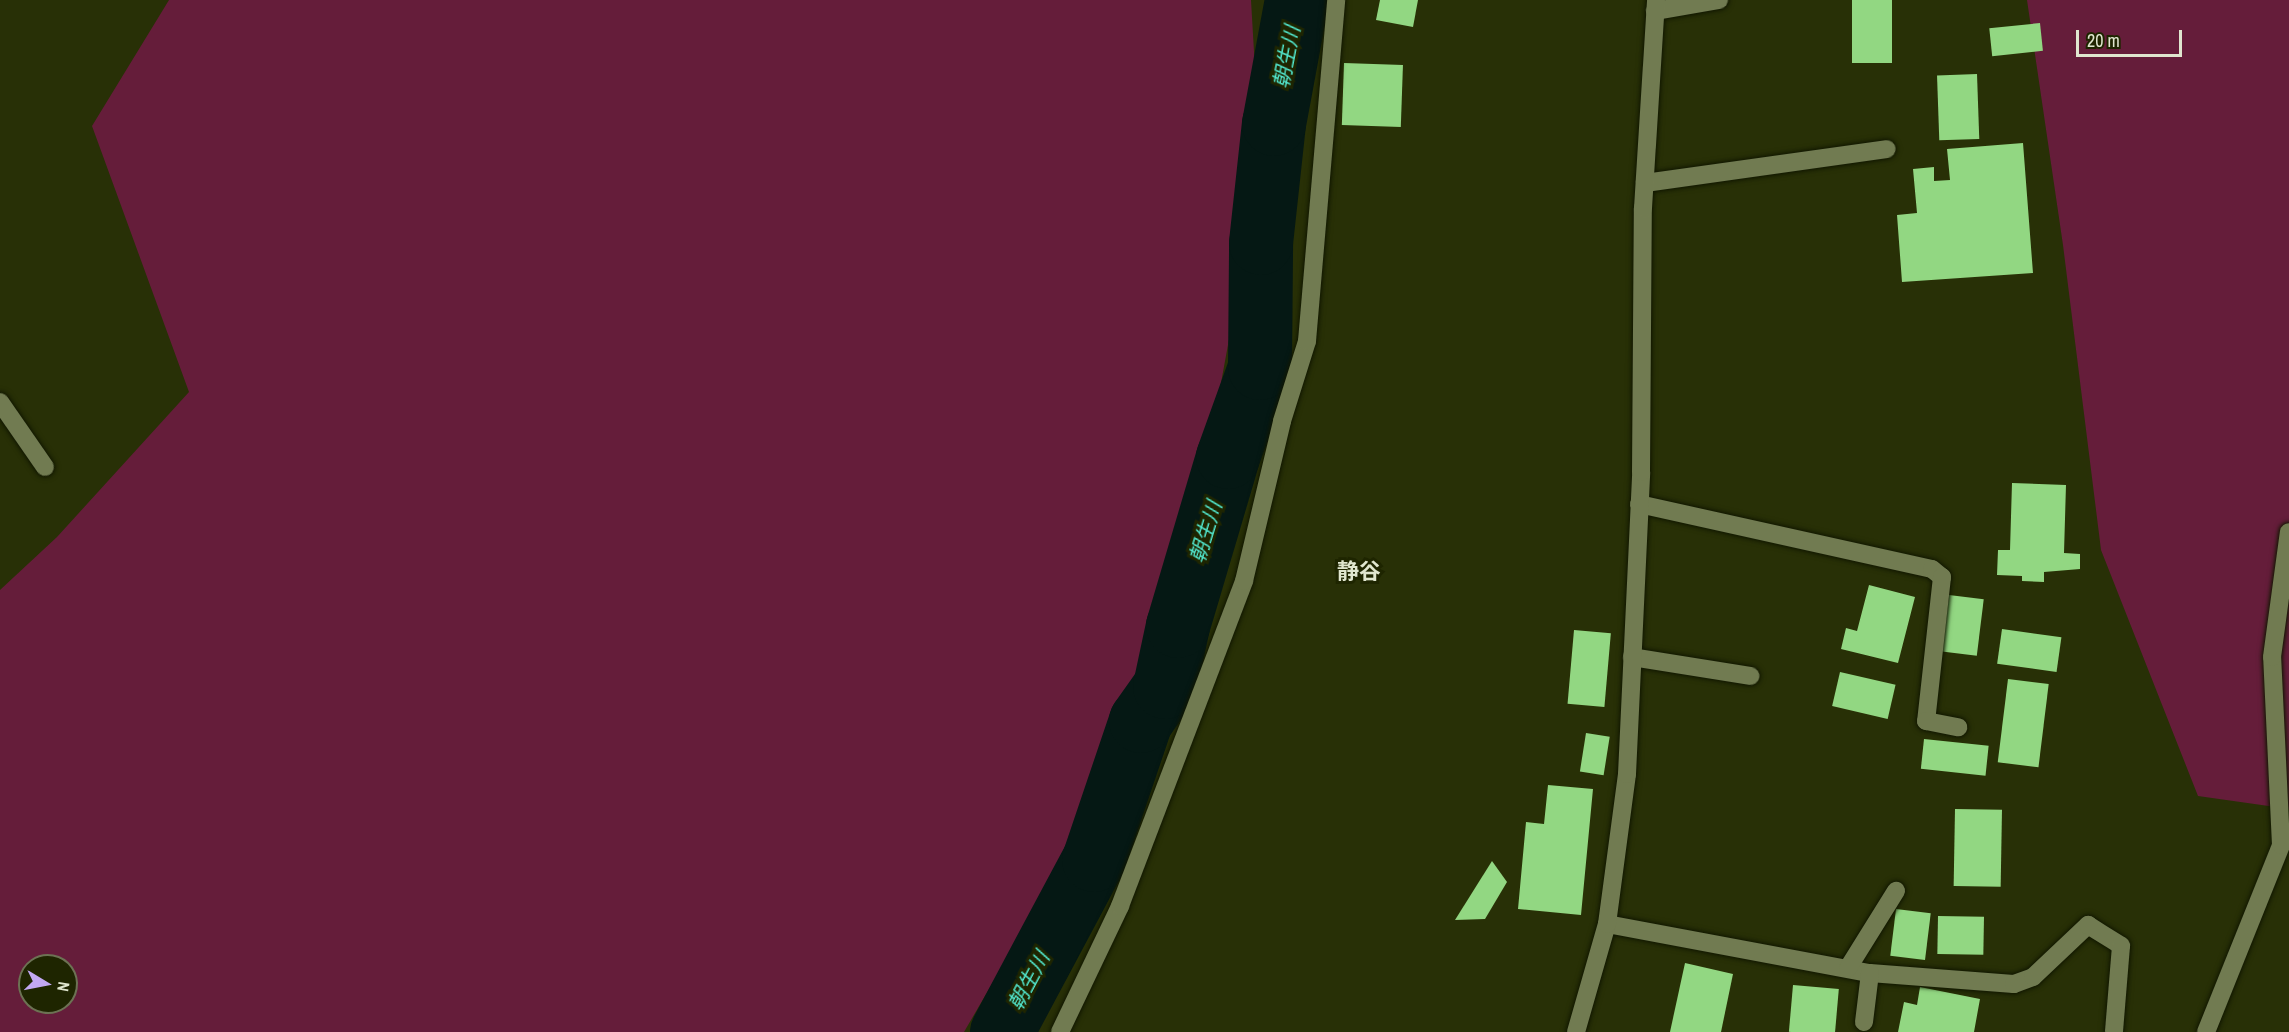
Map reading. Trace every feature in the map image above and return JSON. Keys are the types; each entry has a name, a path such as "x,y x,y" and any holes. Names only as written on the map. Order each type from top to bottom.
{"street":[{"path":"1060,1032 1120,906 1244,581 1282,421 1307,341 1336,0"},
{"path":"1576,1032 1607,924 1627,774 1639,504 1645,183 1656,5 1719,0"},
{"path":"1645,183 1887,149"},
{"path":"0,402 45,467"},
{"path":"1639,504 1932,569 1942,577 1926,721 1958,727"},
{"path":"2206,1032 2281,845 2272,657 2289,532"},
{"path":"1632,657 1750,676"},
{"path":"1848,968 1896,891"},
{"path":"1607,924 1870,973 2014,984 2033,977 2088,925 2121,946 2114,1032"},
{"path":"1864,1022 1870,973"}],"shaded area":[{"path":"169,0 1251,0 1255,69 1230,334 1165,687 964,1032 0,1032 0,590 57,537 189,392 92,126"},
{"path":"2027,0 2289,0 2289,809 2198,796 2101,550 2063,245"}],"building":[{"path":"1380,0 1418,0 1413,27 1376,20"},
{"path":"1852,0 1892,0 1892,63 1852,63"},
{"path":"2040,23 2043,51 1992,56 1989,28"},
{"path":"1344,63 1403,65 1401,127 1342,125"},
{"path":"1977,74 1979,139 1939,140 1937,75"},
{"path":"2023,143 2033,273 1902,282 1897,215 1917,213 1913,169 1934,167 1934,181 1950,180 1947,149"},
{"path":"2012,483 2066,485 2064,553 2080,554 2080,569 2044,572 2044,582 2022,581 2022,576 1997,575 1998,550 2010,550"},
{"path":"1869,585 1915,597 1898,663 1841,649 1846,628 1857,631"},
{"path":"1949,595 1984,599 1977,656 1942,652"},
{"path":"2002,629 2061,637 2057,672 1997,664"},
{"path":"1574,630 1611,633 1604,707 1568,704"},
{"path":"1840,672 1896,685 1888,719 1832,706"},
{"path":"2008,679 2049,684 2038,767 1998,762"},
{"path":"1586,733 1610,737 1604,775 1580,772"},
{"path":"1924,739 1989,746 1986,776 1921,769"},
{"path":"1548,785 1593,789 1581,915 1518,909 1526,822 1544,824"},
{"path":"1955,809 2002,810 2001,887 1954,886"},
{"path":"1492,861 1507,882 1485,919 1455,920"},
{"path":"1896,909 1931,913 1925,960 1890,956"},
{"path":"1938,916 1984,917 1983,955 1937,954"},
{"path":"1685,963 1733,974 1721,1032 1670,1032"},
{"path":"1793,985 1839,989 1835,1032 1789,1032"},
{"path":"1920,987 1980,999 1974,1032 1898,1032 1904,1002 1917,1005"}],"waterway":[{"name":"朝生川","path":"1002,1032 1094,860 1141,721 1165,687 1178,626 1228,457 1260,368 1261,243 1274,124 1297,0"}],"district":[{"name":"静谷","path":"1359,572"}]}
